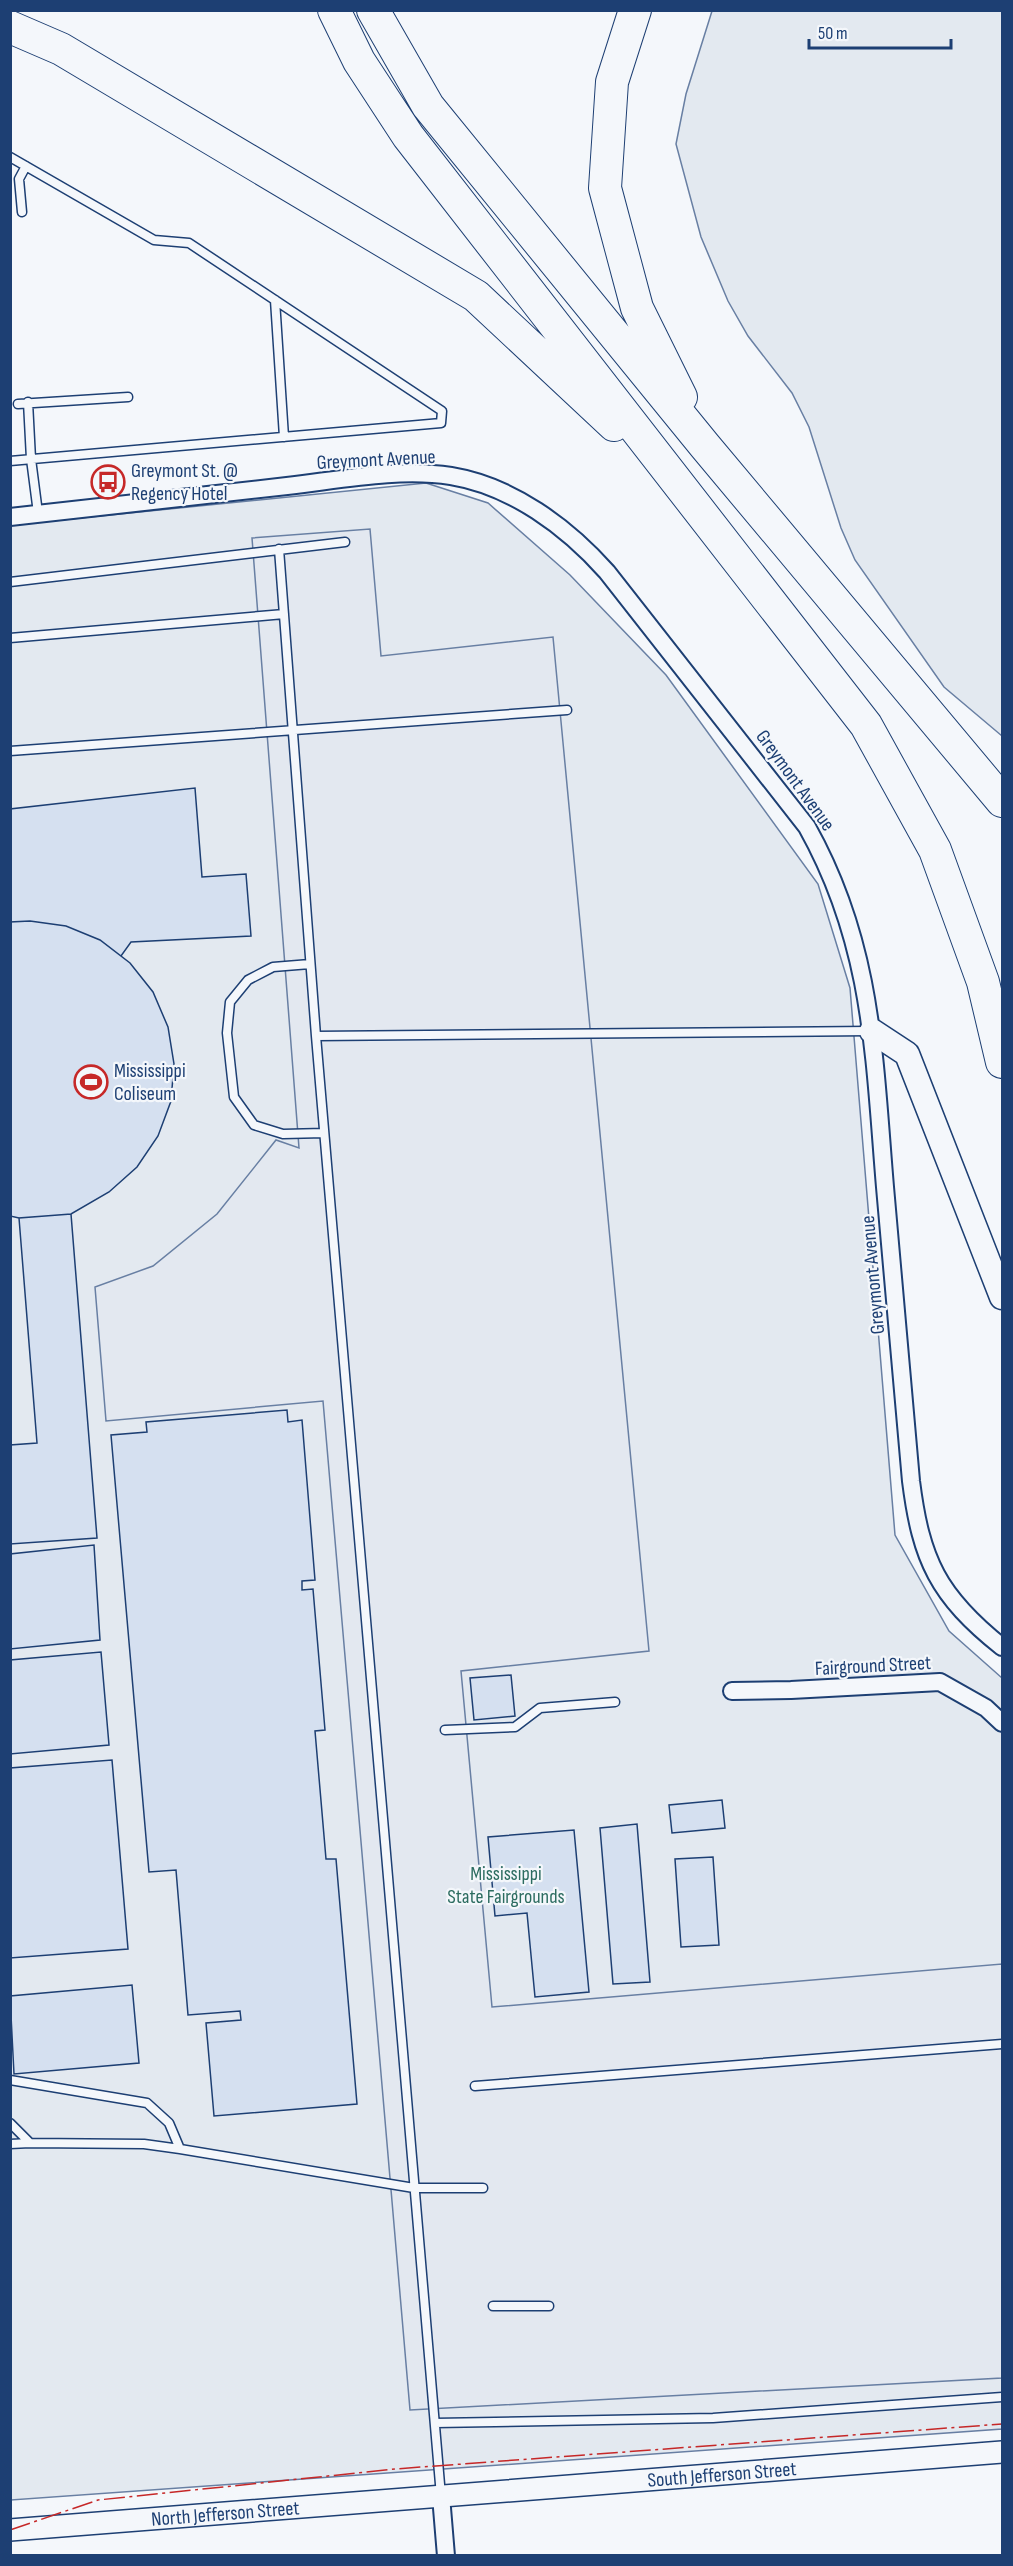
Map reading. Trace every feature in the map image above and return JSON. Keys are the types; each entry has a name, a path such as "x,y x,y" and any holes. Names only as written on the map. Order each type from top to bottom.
{"highway":[{"path":"334,10 359,61 408,136 866,725 935,850 982,982 1002,1026"},
{"path":"373,10 428,106 705,446 1002,801"},
{"path":"635,10 612,82 605,188 637,308 705,446"},
{"path":"10,27 61,49 476,296 689,496"},
{"path":"982,982 1002,1062"}],"main road":[{"path":"872,1031 907,1054 1002,1297"}],"street":[{"name":"Greymont Avenue","path":"10,517 363,477 422,475 451,477 501,493 555,522 582,544 607,572 807,827 823,854 853,931 872,1031 911,1481 917,1527 927,1559 946,1590 967,1616 1002,1647"},
{"name":"Fairground Street","path":"732,1690 791,1690 940,1682 986,1708 1002,1723"},
{"name":"South Jefferson Street","path":"441,2496 1002,2452"},
{"name":"North Jefferson Street","path":"10,2530 441,2496"},
{"path":"441,2496 446,2556"}],"lane":[{"path":"10,157 154,240 189,243 442,411 441,423 10,461"},
{"path":"22,212 19,179 26,166"},
{"path":"275,300 284,437"},
{"path":"18,404 128,397"},
{"path":"28,402 31,459 38,513"},
{"path":"10,582 345,542"},
{"path":"279,549 324,1133 441,2496"},
{"path":"10,638 284,614"},
{"path":"10,751 567,710"},
{"path":"310,964 273,967 248,980 230,1002 227,1033 234,1097 254,1125 283,1134 324,1133"},
{"path":"316,1036 872,1031"},
{"path":"445,1730 515,1727 540,1708 615,1702"},
{"path":"475,2086 1002,2044"},
{"path":"10,2080 147,2103 169,2122 180,2149"},
{"path":"10,2123 30,2143"},
{"path":"10,2144 144,2144 414,2188 483,2188"},
{"path":"493,2307 549,2306"},
{"path":"435,2423 713,2418 1002,2397"}],"green space":[{"path":"712,11 1002,11 1002,736 944,687 855,560 841,528 809,427 792,393 748,336 728,301 701,237 676,144 686,94"},
{"name":"Mississippi State Fairgrounds","path":"426,483 488,503 570,575 666,675 818,884 850,988 895,1535 949,1631 1002,1678 1002,2429 11,2500 11,525"}],"shaded area":[{"path":"370,529 381,656 553,637 649,1651 461,1671 492,2007 1002,1964 1002,2378 410,2410 323,1401 106,1421 95,1287 153,1266 217,1214 276,1140 299,1148 252,538"}],"building":[{"path":"195,788 202,877 246,874 251,936 131,942 121,956 100,940 66,926 30,921 10,922 10,809"},
{"name":"Mississippi Coliseum","path":"30,921 66,926 100,940 130,963 153,992 168,1027 174,1064 171,1101 158,1136 137,1167 109,1192 71,1214 19,1218 10,1216 10,922"},
{"path":"71,1214 97,1538 10,1544 10,1445 37,1443 19,1218"},
{"path":"287,1410 288,1422 302,1420 315,1580 302,1581 302,1590 313,1589 325,1730 315,1731 326,1859 336,1859 357,2104 214,2116 206,2023 241,2020 240,2011 188,2015 176,1870 149,1872 111,1435 147,1432 146,1422"},
{"path":"94,1545 100,1640 10,1649 10,1554"},
{"path":"101,1652 109,1745 10,1754 10,1660"},
{"path":"511,1675 515,1716 474,1720 470,1678"},
{"path":"112,1760 128,1949 10,1958 10,1768"},
{"path":"722,1800 725,1828 672,1833 669,1805"},
{"path":"637,1824 650,1982 613,1984 600,1828"},
{"path":"574,1830 589,1992 535,1997 527,1913 495,1916 488,1837"},
{"path":"713,1857 719,1945 681,1947 675,1859"},
{"path":"132,1985 139,2063 14,2074 10,1996"}],"power":[{"path":"10,2530 98,2500 395,2469 1002,2424"}],"place":[{"name":"Greymont St. @ Regency Hotel","path":"108,482"},
{"name":"Mississippi Coliseum","path":"91,1082"}]}
